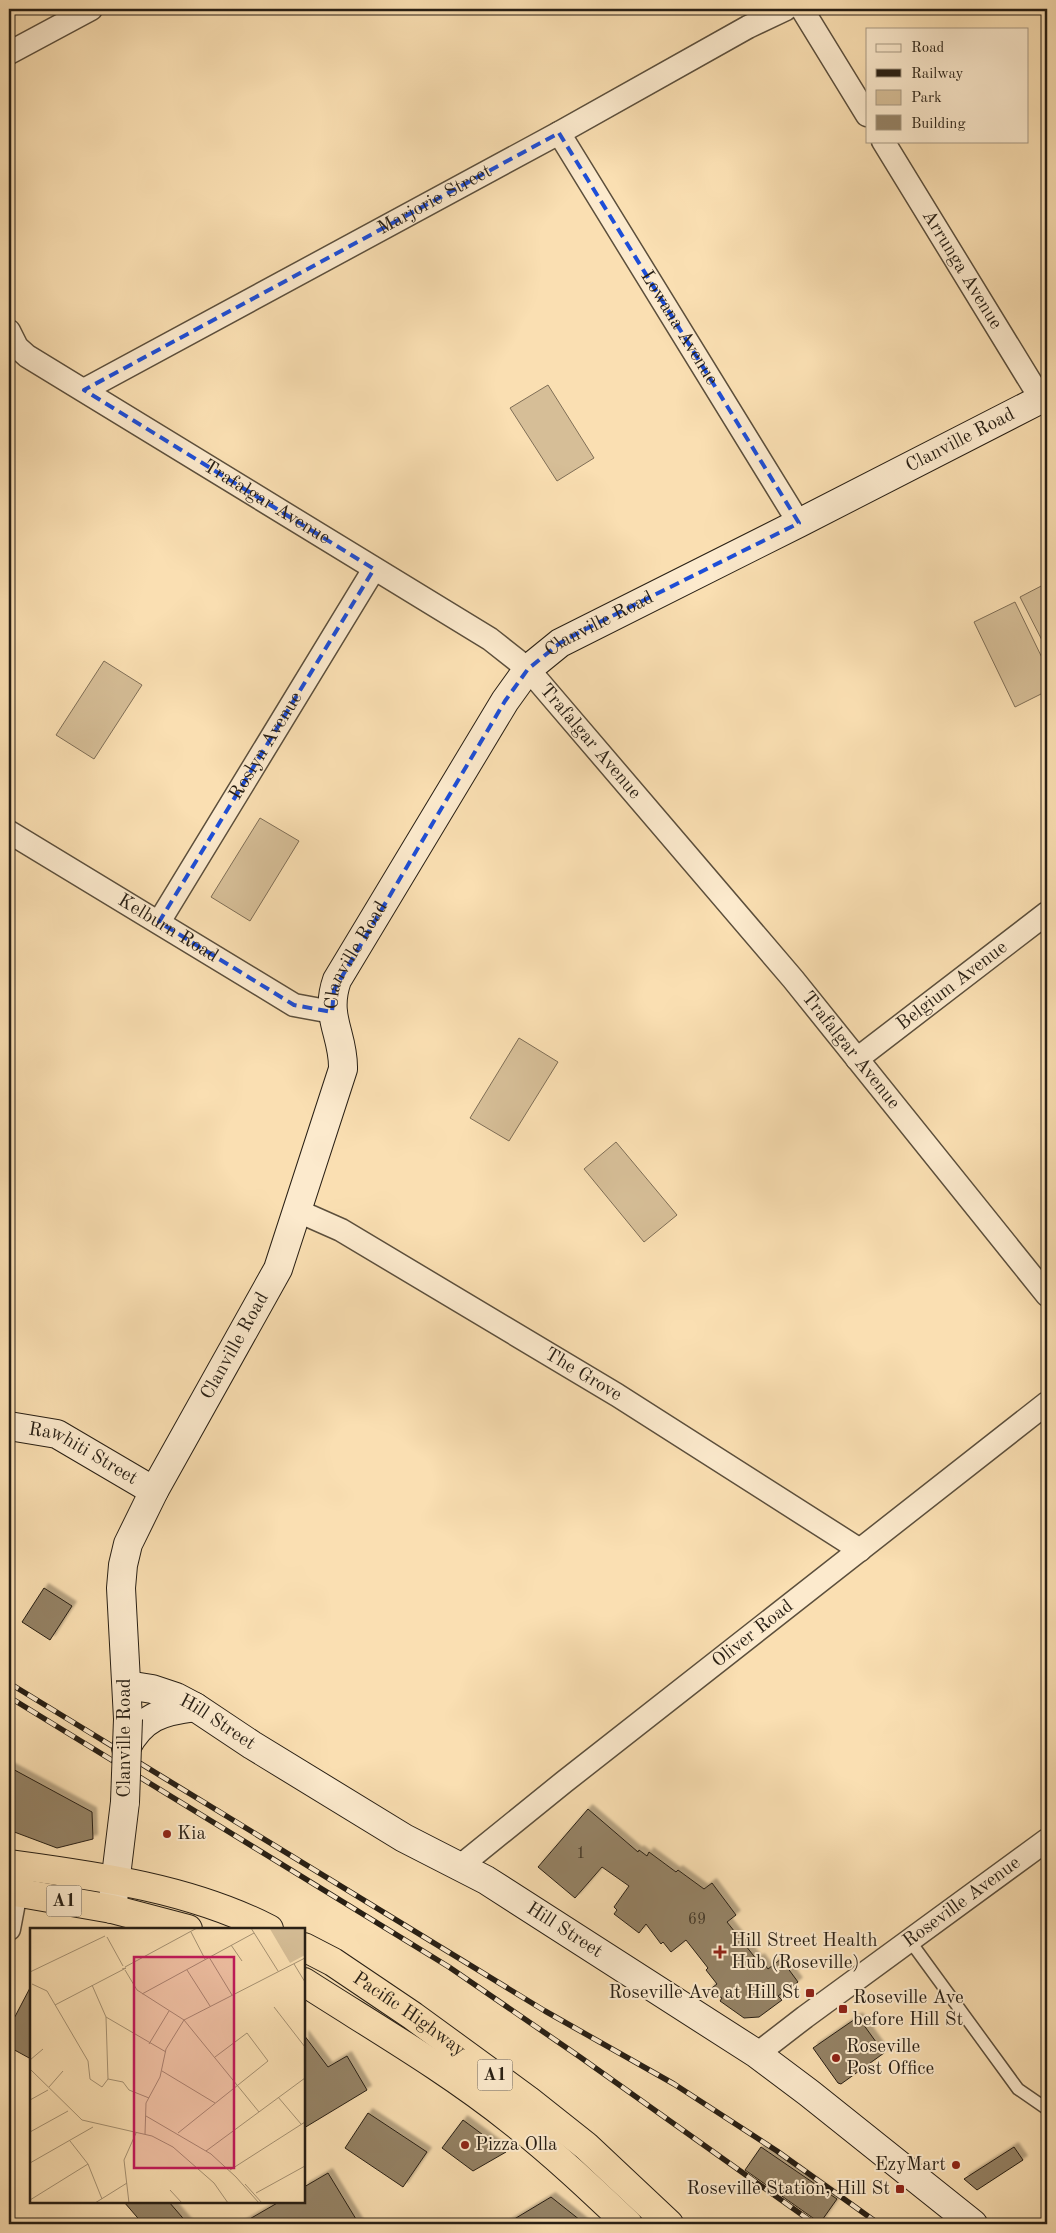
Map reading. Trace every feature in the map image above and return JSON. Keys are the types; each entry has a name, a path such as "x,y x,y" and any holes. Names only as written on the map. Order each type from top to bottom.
{"highway":[{"name":"A1","path":"15,1864 116,1880 192,1898 267,1928"},
{"name":"A1","path":"12,1892 112,1909 184,1928"},
{"name":"Pacific Highway","path":"305,1948 333,1962 414,2016 528,2100 586,2146 669,2224"},
{"name":"Pacific Highway","path":"305,1983 398,2042 511,2119 566,2165 628,2224"}],"street":[{"path":"9,53 91,9"},
{"name":"Marjorie Street","path":"84,390 559,134 743,18 786,9"},
{"path":"802,9 866,113"},
{"name":"Lowana Avenue","path":"559,134 799,523"},
{"name":"Arrunga Avenue","path":"884,142 1044,397"},
{"name":"Trafalgar Avenue","path":"9,331 27,356 490,639 528,669 793,978 1047,1295"},
{"name":"Clanville Road","path":"112,1909 125,1802 131,1731 126,1685 121,1588 123,1565 128,1544 154,1491 278,1268 343,1069 343,1057 332,1012 334,990 342,970 505,700 528,669 560,643 1044,397"},
{"name":"Roslyn Avenue","path":"159,922 374,569"},
{"name":"Kelburn Road","path":"9,832 294,1005 332,1012"},
{"name":"Belgium Avenue","path":"857,1059 1047,913"},
{"name":"The Grove","path":"298,1211 341,1230 617,1395 860,1550"},
{"name":"Oliver Road","path":"459,1867 564,1782 1047,1403"},
{"name":"Rawhiti Street","path":"9,1426 57,1434 154,1491"},
{"name":"Hill Street","path":"126,1685 152,1689 176,1697 195,1707 252,1745 404,1838 486,1880 757,2054 809,2093 973,2224"},
{"path":"131,1731 163,1713 195,1707"},
{"name":"Roseville Avenue","path":"757,2054 1047,1840"},
{"path":"9,1929 15,1864"}],"lane":[{"path":"910,1941 1020,2090 1047,2110"}],"highlighted area":[{"path":"559,133 799,523 584,630 560,643 528,669 505,701 334,990 332,1012 294,1005 159,922 374,569 84,390"}],"green space":[{"path":"548,385 594,458 557,481 510,408"},
{"path":"1047,583 1047,650 1020,597"},
{"path":"1015,602 1047,668 1047,691 1015,707 974,622"},
{"path":"104,661 142,685 94,759 56,735"},
{"path":"260,818 299,841 250,921 211,897"},
{"path":"519,1038 558,1062 509,1141 470,1118"},
{"path":"616,1142 677,1215 644,1242 584,1169"}],"building":[{"path":"44,1588 72,1606 50,1640 22,1622"},
{"path":"9,1767 92,1812 93,1839 57,1848 9,1830"},
{"path":"588,1809 638,1852 639,1850 647,1856 649,1852 676,1872 678,1870 704,1889 712,1883 736,1915 727,1922 757,1960 760,1958 768,1969 781,1959 798,1982 778,1996 782,2000 759,2017 744,2018 720,2001 722,1998 709,1990 717,1984 706,1970 708,1968 686,1940 671,1952 663,1942 661,1944 646,1924 639,1933 614,1914 617,1910 614,1907 629,1886 602,1867 575,1898 538,1867"},
{"path":"30,1988 30,2058 9,2047 9,2028"},
{"path":"858,2017 884,2053 841,2084 838,2083 813,2048"},
{"path":"305,2036 328,2067 347,2056 367,2090 305,2127"},
{"path":"368,2113 427,2152 403,2187 345,2148"},
{"path":"463,2120 506,2152 473,2171 442,2148"},
{"path":"761,2147 837,2199 820,2223 745,2170"},
{"path":"1014,2147 1023,2160 977,2190 964,2179"},
{"path":"328,2173 359,2224 241,2224 277,2203 305,2203 305,2186"},
{"path":"551,2197 585,2224 506,2224"},
{"path":"125,2203 170,2203 188,2224 143,2224"}],"railway":[{"path":"9,1683 545,2011 674,2084 777,2151 879,2224"},
{"path":"9,1697 449,1967 580,2057 815,2224"}],"place":[{"name":"Kia","path":"167,1834"},
{"name":"Hill Street Health Hub (Roseville)","path":"720,1952"},
{"name":"Roseville Ave at Hill St","path":"810,1993"},
{"name":"Roseville Ave before Hill St","path":"843,2009"},
{"name":"Roseville Post Office","path":"836,2058"},
{"name":"Pizza Olla","path":"465,2145"},
{"name":"EzyMart","path":"956,2165"},
{"name":"Roseville Station, Hill St","path":"900,2189"}]}
